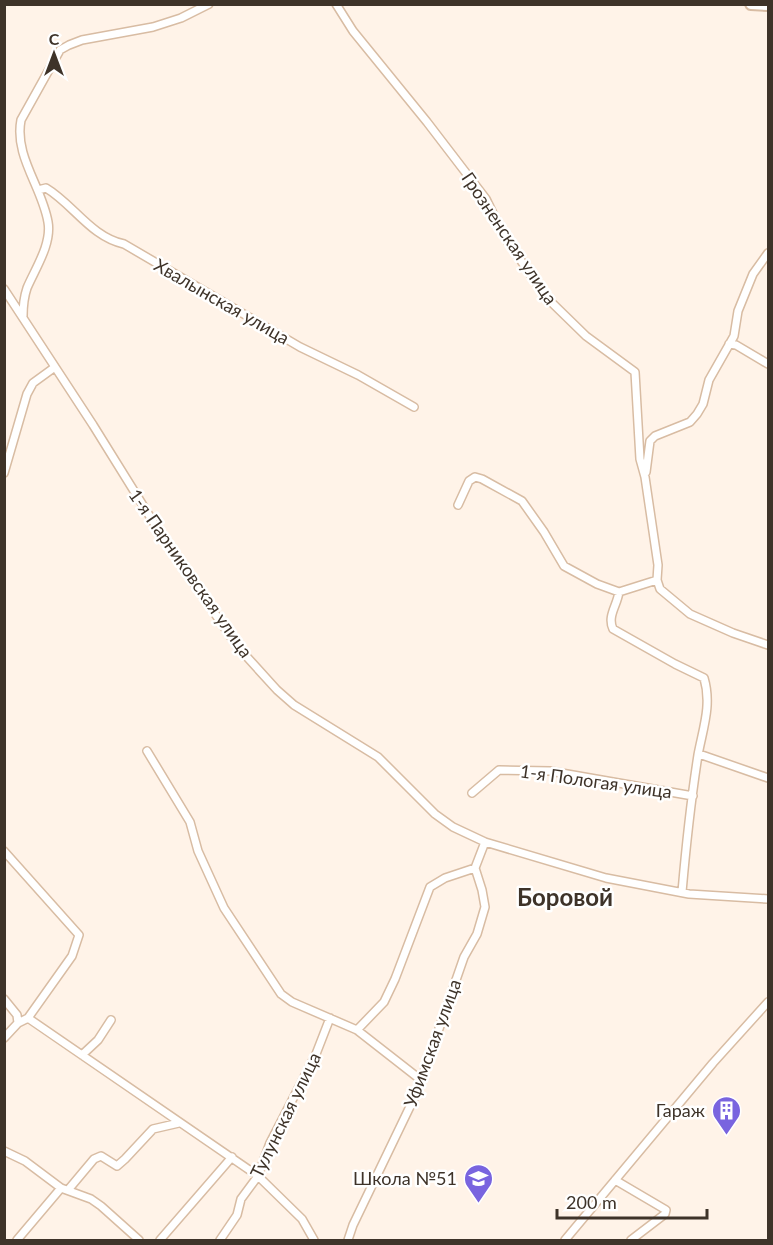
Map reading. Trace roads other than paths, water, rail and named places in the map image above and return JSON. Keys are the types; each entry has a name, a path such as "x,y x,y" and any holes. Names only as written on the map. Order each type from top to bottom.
{"highway":[{"path":"751,4 768,5"}],"street":[{"path":"23,316 26,291 40,260 49,225 44,205 20,143 19,131 21,120 60,50 82,40 153,27 181,18 208,4"},
{"name":"Грозненская улица","path":"336,4 353,31 486,199 504,236 546,297 586,336 635,372 640,459 645,477"},
{"name":"Хвалынская улица","path":"38,190 46,188 99,232 124,244 300,347 358,375 414,407"},
{"path":"768,254 753,274 738,311 734,336 709,380 703,404 690,422 655,436 650,441 645,477 660,589 690,614 732,633 768,645"},
{"name":"1-я Парниковская улица","path":"4,289 162,536 237,646 277,690 294,705 378,757 435,814 453,827 485,843 586,872 682,892 768,899"},
{"path":"729,344 736,345 768,364"},
{"path":"4,473 27,394 33,383 55,367"},
{"path":"458,505 469,481 474,477 482,479 522,501 544,531 564,566 597,584 619,592 657,580"},
{"path":"619,592 611,615 610,623 613,629 704,678 709,700 693,796 682,892"},
{"path":"147,751 190,822 198,850 224,908 281,994 292,1002 357,1030 421,1080"},
{"path":"699,754 768,778"},
{"name":"1-я Пологая улица","path":"472,793 499,770 528,769 693,796"},
{"path":"357,1030 384,1002 430,887 445,878 475,868 485,843"},
{"path":"4,851 79,935 72,956 28,1018 18,1023 4,1038"},
{"name":"Уфимская улица","path":"348,1240 353,1225 417,1092 464,957 477,934 485,907 475,868"},
{"path":"4,999 13,1007 18,1023"},
{"path":"565,1240 712,1063 768,1002"},
{"path":"28,1018 258,1176 302,1220 315,1240"},
{"name":"Тулунская улица","path":"220,1240 237,1215 241,1199 258,1176 270,1143 316,1054 330,1018"},
{"path":"82,1055 98,1040 111,1020"},
{"path":"17,1240 94,1159 100,1156 117,1166 153,1129 179,1123"},
{"path":"4,1151 25,1161 65,1189 91,1199 139,1240"},
{"path":"160,1240 232,1157"},
{"path":"615,1180 666,1210 665,1214 631,1240"}],"place":[{"name":"Гараж","path":"726,1136"},
{"name":"Школа №51","path":"478,1204"}],"district":[{"name":"Боровой","path":"565,896"}]}
